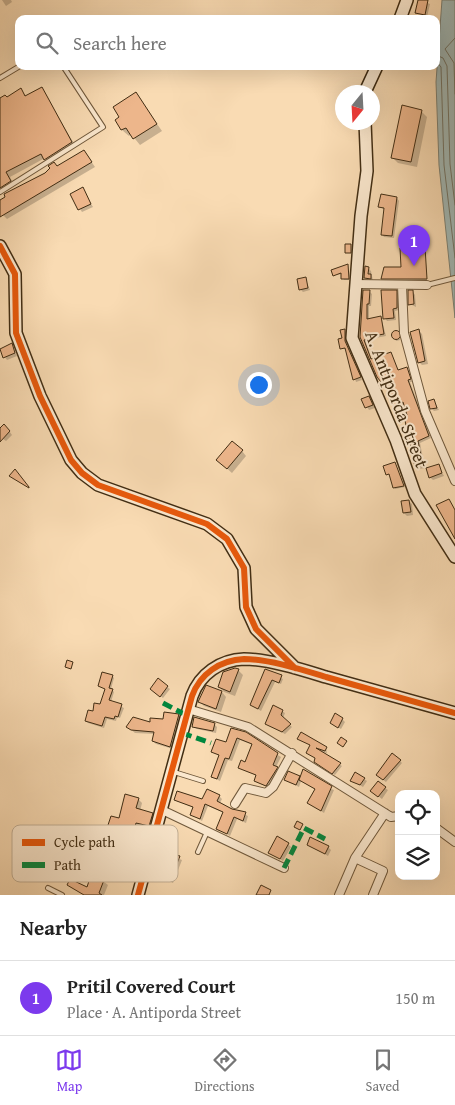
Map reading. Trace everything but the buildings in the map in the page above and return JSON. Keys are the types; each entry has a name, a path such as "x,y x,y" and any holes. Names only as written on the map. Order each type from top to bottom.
{"street":[{"path":"401,15 407,0"},
{"path":"368,85 375,70"},
{"name":"A. Antiporda Street","path":"365,130 367,171 352,324 353,341 396,440 415,494 455,557"},
{"path":"0,246 15,274 16,332 40,396 71,460 82,473 98,485 206,524 227,539 244,568 246,608 256,629 295,668"},
{"path":"356,284 428,285"},
{"path":"402,286 404,333 425,411 455,480"},
{"path":"158,825 196,685 203,675 224,664 244,659 295,668 455,713"},
{"path":"188,709 248,727 292,752 391,817 395,816"},
{"path":"235,804 245,788 266,793 273,787 292,752"},
{"path":"162,810 284,868"},
{"path":"339,895 355,858 385,813"},
{"path":"440,831 455,842"},
{"path":"355,858 384,871 375,895"},
{"path":"138,895 142,882"}],"lane":[{"path":"0,78 15,69"},
{"path":"0,192 103,127 66,70"},
{"path":"428,285 455,278"},
{"path":"172,771 203,781"},
{"path":"198,852 207,832"},
{"path":"48,888 62,895"}],"water":[{"path":"442,0 455,0 455,318 439,165 436,82 437,70 440,70"}],"marked path":[{"path":"163,703 186,715"},
{"path":"182,733 211,743"},
{"path":"284,868 304,828 325,839"}],"cycle path":[{"path":"0,246 15,274 16,333 40,396 71,460 82,473 98,485 207,524 227,539 244,568 246,607 256,629 295,668"},
{"path":"157,825 192,696 200,681 219,665 244,659 275,663 455,713"},
{"path":"138,895 142,882"}],"place":[{"name":"Pritil Covered Court","path":"414,266"}]}
